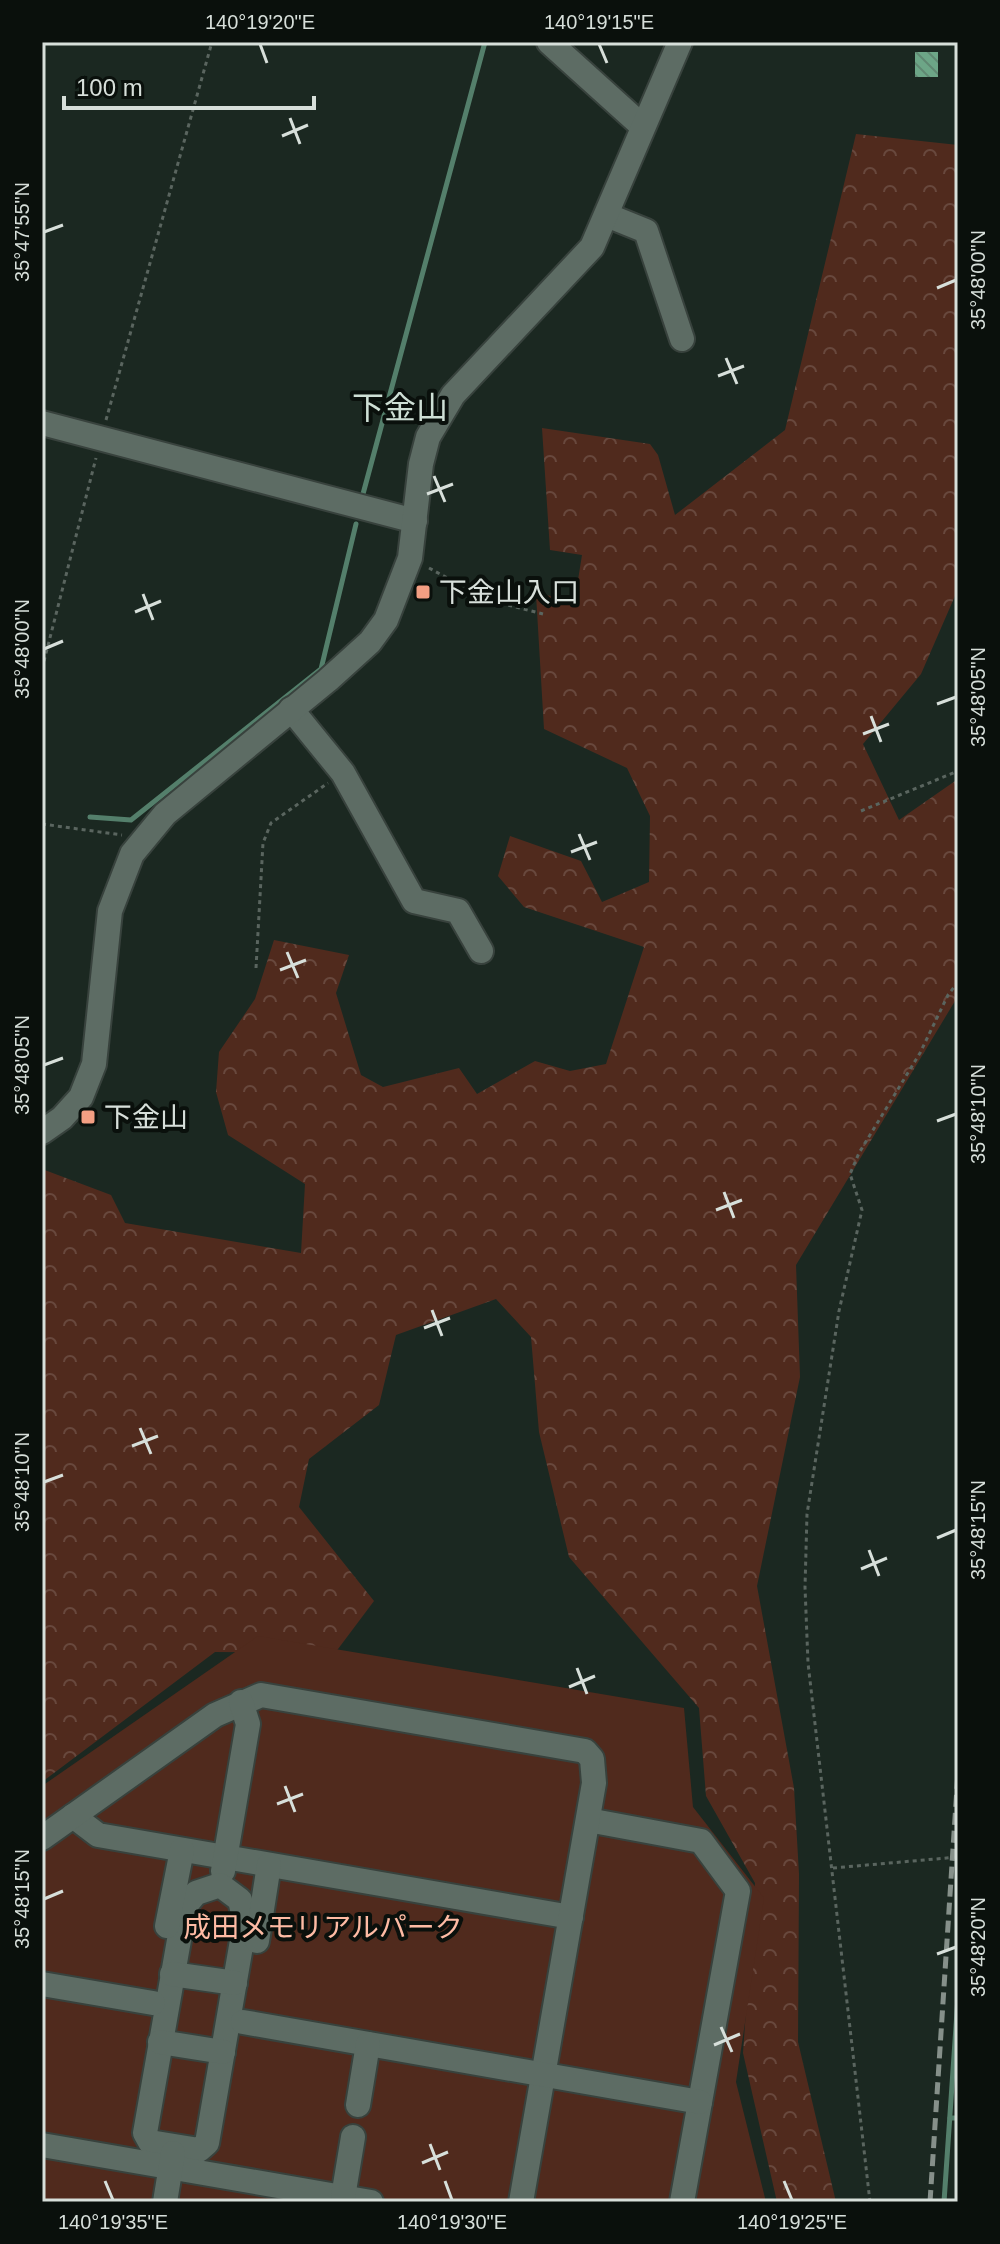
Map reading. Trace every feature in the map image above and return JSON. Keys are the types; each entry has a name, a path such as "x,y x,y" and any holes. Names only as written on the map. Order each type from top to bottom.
{"street":[{"path":"549,42 642,126"},
{"path":"42,1132 62,1118 81,1097 94,1064 110,911 120,878 144,838 165,814 370,642 391,610 410,558 421,464 428,437 453,395 573,271 592,247 609,216 642,126 680,42"},
{"path":"609,216 646,231 682,339"},
{"path":"42,423 415,521"},
{"path":"291,709 343,773 414,901 458,911 481,951"},
{"path":"42,1838 215,1715 261,1695 585,1751 595,1771 521,2202"},
{"path":"220,1885 248,1724 241,1702"},
{"path":"73,1816 98,1835 571,1917"},
{"path":"588,1820 701,1841 738,1891 682,2202"},
{"path":"125,2159 182,1850"},
{"path":"217,2175 269,1865"},
{"path":"220,1885 196,1893 185,1906 146,2138 172,2157 217,2175 371,2202"},
{"path":"42,2145 125,2159 172,2157 199,2150 207,2143 246,1915 240,1900 220,1885"},
{"path":"172,1974 235,1983"},
{"path":"42,1984 153,2003"},
{"path":"243,2022 700,2102"},
{"path":"160,2042 223,2052"},
{"path":"358,2105 368,2044"},
{"path":"343,2197 353,2137"},
{"path":"165,2202 172,2157"}],"path":[{"path":"42,669 101,439 212,42"},
{"path":"410,558 488,600 543,614"},
{"path":"861,811 958,771"},
{"path":"256,968 263,843 271,823 308,798"},
{"path":"42,824 144,838"},
{"path":"870,2202 808,1663 805,1587 807,1514 839,1311 862,1210 850,1174 859,1153 920,1053 948,995 958,982"},
{"path":"833,1868 958,1857"}],"green space":[{"path":"856,134 958,145 958,589 921,674 863,744 899,820 958,779 958,996 796,1265 800,1377 757,1586 794,1788 799,1874 798,2042 836,2202 777,2202 743,2053 755,1883 706,1796 699,1708 569,1557 539,1432 531,1337 496,1299 396,1335 379,1405 309,1459 299,1507 374,1601 335,1653 215,1652 42,1782 42,1169 111,1195 125,1223 301,1253 305,1184 228,1135 216,1092 219,1052 255,999 274,940 349,955 336,993 361,1075 383,1087 459,1068 477,1094 535,1061 570,1071 606,1064 644,947 524,907 498,876 510,836 581,861 602,902 649,882 650,816 627,768 544,729 536,594 575,599 582,555 550,550 542,428 650,444 658,455 675,515 785,430"},
{"name":"成田メモリアルパーク","path":"258,1636 684,1708 693,1807 764,1898 736,2082 766,2202 42,2202 42,1786"}],"building":[{"path":"915,52 938,52 938,77 915,77"}],"waterway":[{"path":"363,494 485,42"},
{"path":"90,817 131,820 321,669 356,524"},
{"path":"944,2202 958,1997"},
{"path":"950,2118 958,2118"}],"railway":[{"path":"930,2202 958,1772"}],"place":[{"name":"下金山入口","path":"423,592"},
{"name":"下金山","path":"88,1117"}],"district":[{"name":"下金山","path":"400,408"}]}
